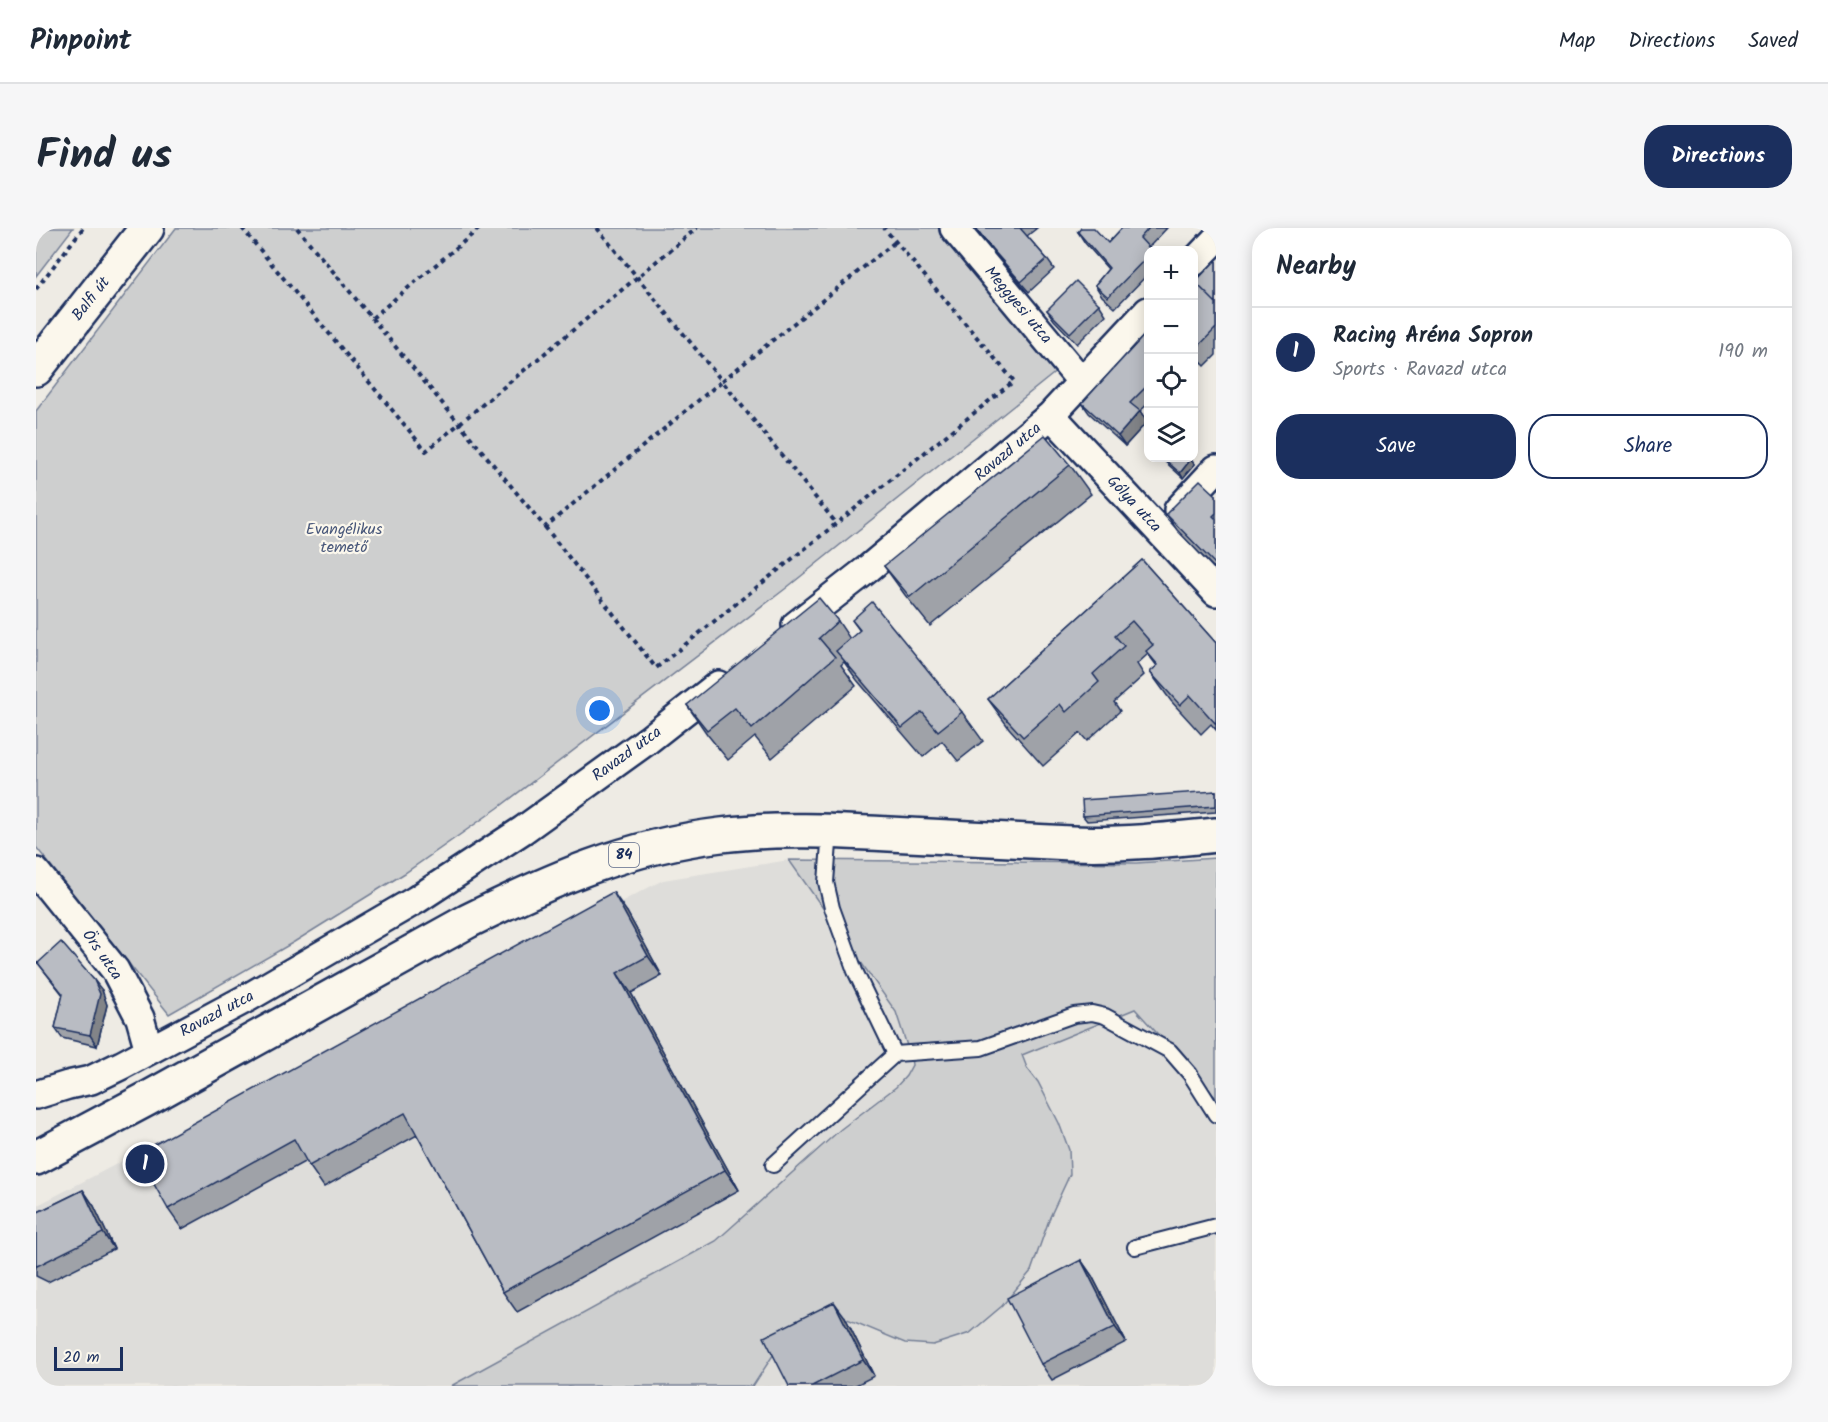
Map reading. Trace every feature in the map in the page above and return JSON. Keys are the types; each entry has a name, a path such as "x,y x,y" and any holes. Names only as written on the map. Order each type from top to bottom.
{"main road":[{"name":"Balfi út","path":"36,369 147,228"},
{"name":"84","path":"36,1158 468,921 591,864 655,846 721,834 830,831 1074,843 1154,841 1216,835"}],"street":[{"name":"Meggyesi utca","path":"954,228 1082,381"},
{"path":"1198,258 1216,239"},
{"name":"Ravazd utca","path":"777,640 869,568 1051,415 1144,316"},
{"name":"Gólya utca","path":"1051,415 1216,592"},
{"path":"1159,530 1216,469"},
{"name":"Ravazd utca","path":"36,1095 91,1080 249,997 416,900 542,816 648,740 740,668"},
{"name":"Örs utca","path":"36,872 115,970 140,1018 149,1050"}],"lane":[{"path":"830,831 826,882 832,908 855,971 895,1054"},
{"path":"773,1165 895,1054 981,1048 1074,1015 1092,1013 1105,1016 1170,1051 1190,1074 1216,1115"},
{"path":"1135,1247 1216,1226"}],"path":[{"path":"36,289 83,228"},
{"path":"242,228 426,451 458,422 697,228"},
{"path":"297,228 545,527 656,668 1014,381 884,228"},
{"path":"372,318 480,228"},
{"path":"597,228 836,523"},
{"path":"545,527 895,242"}],"shaded area":[{"path":"789,860 931,1062 1002,1063 1135,1009 1216,1098 1216,1386 36,1386 36,1206 663,880"}],"green space":[{"path":"36,228 73,228 36,276"},
{"name":"Evangélikus temető","path":"176,228 940,228 1057,371 785,589 498,808 405,873 294,942 169,1014 36,847 36,411"},
{"path":"1216,858 1216,1098 1135,1009 1022,1055 1027,1068 1038,1082 1059,1123 1069,1150 1070,1174 1050,1217 1031,1271 1002,1306 970,1333 933,1345 905,1343 845,1318 775,1352 753,1386 451,1386 716,1241 841,1129 896,1087 906,1076 912,1065 911,1058 896,1012 789,860 1136,863"}],"building":[{"path":"976,228 1020,228 1047,259 1021,282"},
{"path":"1081,228 1094,228 1108,243 1122,228 1149,228 1140,238 1147,246 1144,246 1144,260 1108,297 1095,285 1109,268 1078,232"},
{"path":"1216,260 1216,303 1198,285 1198,279"},
{"path":"1076,281 1099,304 1070,333 1047,310"},
{"path":"1198,285 1216,303 1216,328 1198,347"},
{"path":"1144,335 1144,389 1130,403 1140,411 1118,436 1082,403"},
{"path":"1045,435 1070,465 910,597 884,566"},
{"path":"1168,462 1189,462 1180,473"},
{"path":"1200,480 1216,495 1216,513 1213,516 1216,519 1216,565 1166,514"},
{"path":"1142,560 1216,643 1216,724 1190,695 1180,705 1150,672 1158,665 1146,651 1153,645 1132,621 1115,636 1124,646 1093,674 1099,682 1066,712 1060,704 1023,737 988,699"},
{"path":"819,598 838,621 819,638 835,657 752,729 735,708 707,730 687,705"},
{"path":"872,602 962,712 938,731 922,712 902,728 836,651 860,630 852,620"},
{"path":"1216,791 1216,806 1083,816 1082,800"},
{"path":"613,892 648,956 617,973 725,1170 503,1292 405,1113 309,1166 294,1139 168,1209 137,1154"},
{"path":"61,942 94,980 100,994 90,1035 55,1028 63,994 38,963"},
{"path":"83,1190 103,1233 36,1266 36,1213"},
{"path":"1081,1260 1115,1327 1041,1364 1007,1298"},
{"path":"834,1302 863,1360 812,1386 789,1386 764,1337"}],"place":[{"name":"Racing Aréna Sopron","path":"145,1164"}]}
